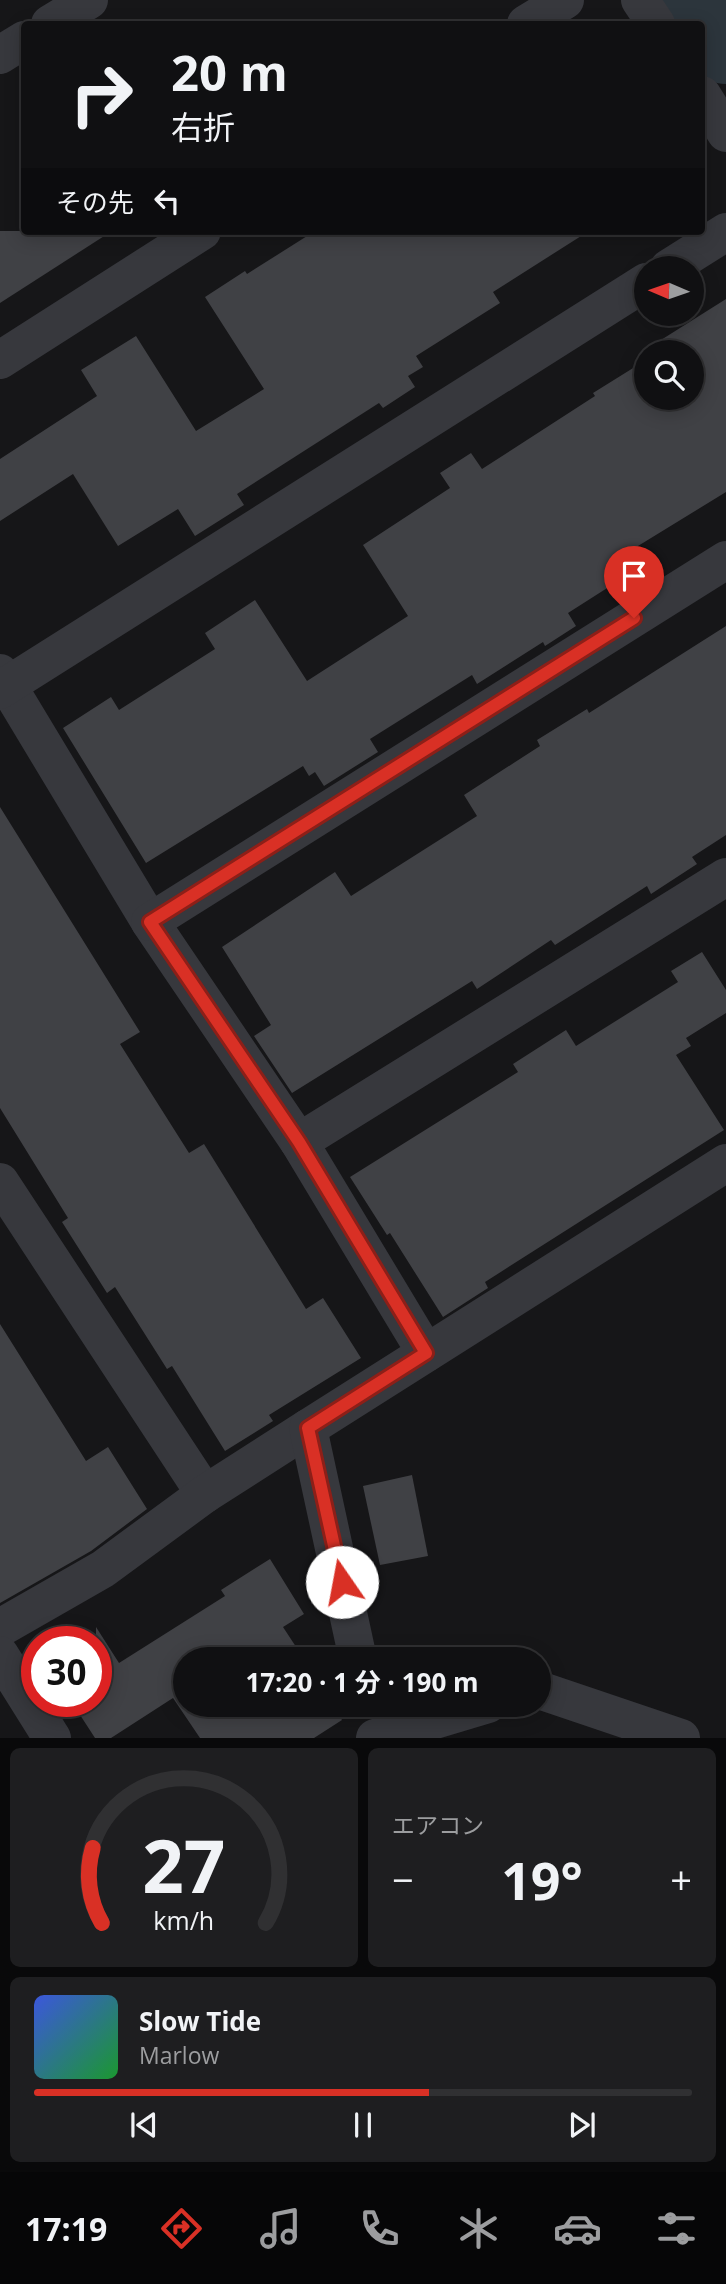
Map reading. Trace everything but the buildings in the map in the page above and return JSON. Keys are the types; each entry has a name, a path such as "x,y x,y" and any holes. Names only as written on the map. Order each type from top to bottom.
{"street":[{"path":"55,21 89,0"},
{"path":"531,21 565,0"},
{"path":"640,0 654,21"},
{"path":"0,55 21,42"},
{"path":"705,100 726,133"},
{"path":"688,256 726,232"},
{"path":"0,360 196,235"},
{"path":"426,1353 299,1142 150,922 3,682 634,289"},
{"path":"150,922 726,559"},
{"path":"299,1142 726,877"},
{"path":"0,1628 103,1569 205,1494 726,1163"},
{"path":"0,1182 205,1494"},
{"path":"308,1428 355,1647"},
{"path":"0,1655 52,1738"},
{"path":"551,1694 681,1738"},
{"path":"371,1717 375,1738 445,1717"}],"waterway":[{"path":"699,0 726,42"}],"route":[{"path":"342,1582 308,1428 426,1353 299,1142 150,922 634,618"}]}
